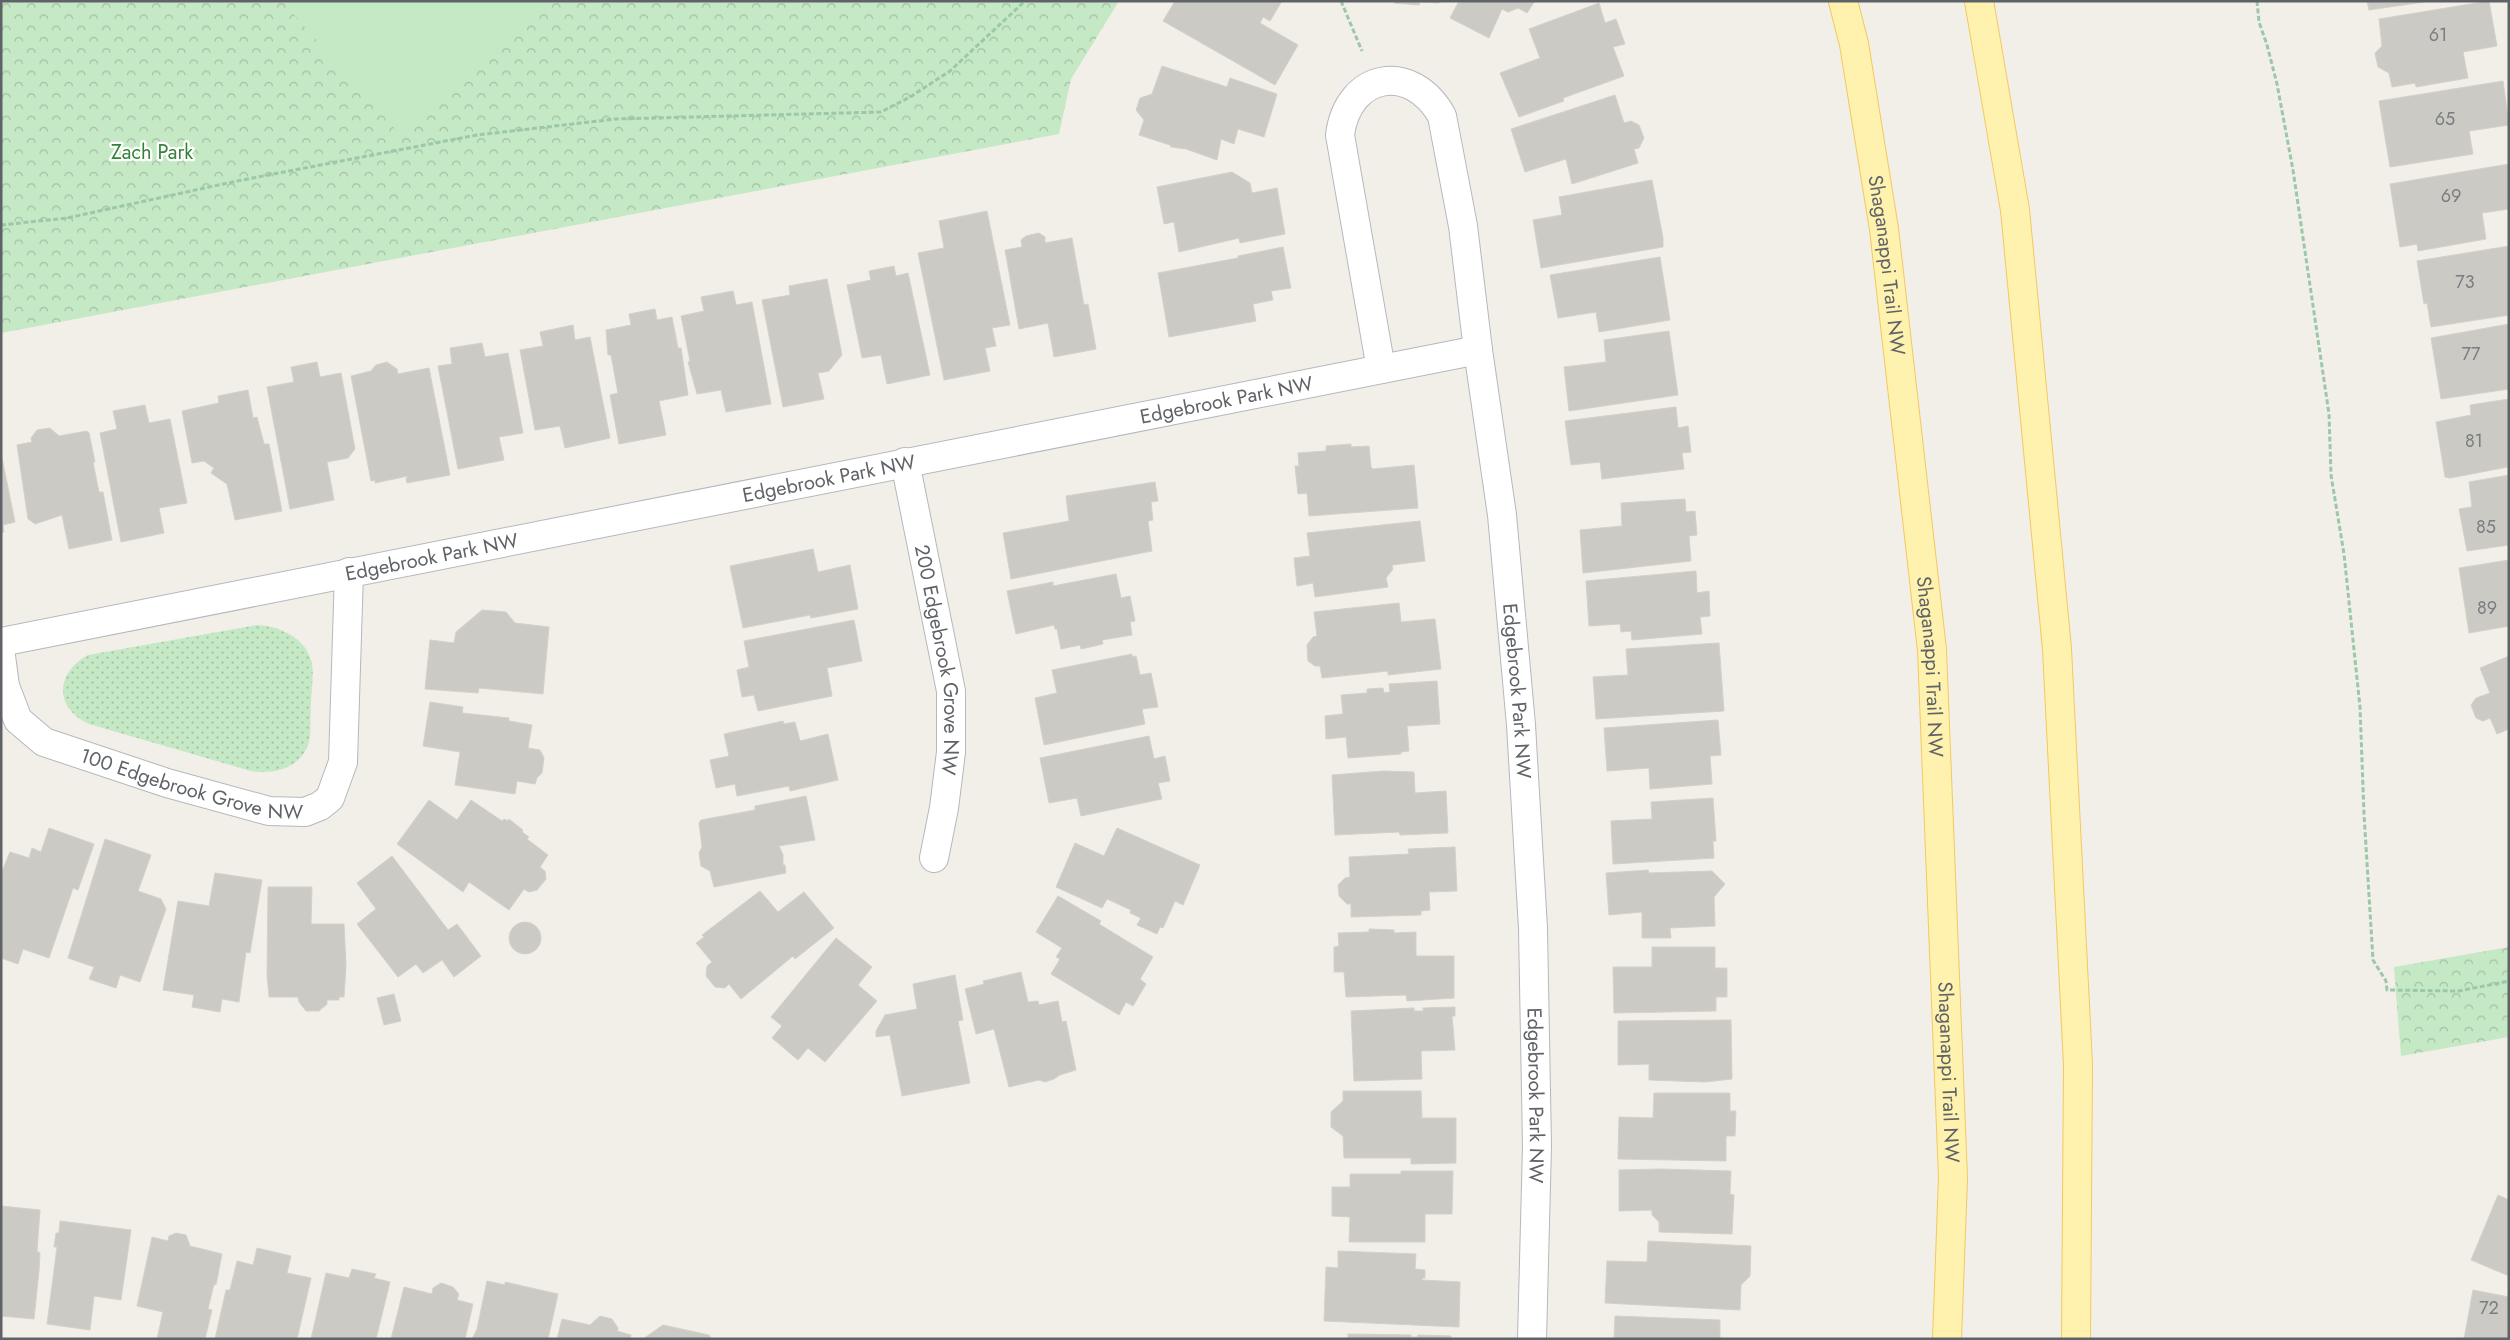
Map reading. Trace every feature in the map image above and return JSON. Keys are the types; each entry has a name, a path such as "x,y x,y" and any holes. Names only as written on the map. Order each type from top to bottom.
{"main road":[{"name":"Shaganappi Trail NW","path":"1843,1 1854,44 1884,229 1932,650 1953,1178 1947,1339"},
{"path":"1979,1 2015,210 2057,649 2078,1065 2076,1339"}],"street":[{"path":"1381,369 1340,136 1342,119 1349,104 1362,91 1376,83 1393,81 1408,83 1428,96 1442,116 1464,226 1478,350"},
{"name":"Edgebrook Park NW","path":"1,642 1478,350 1502,515 1521,725 1534,928 1536,1146 1532,1339"},
{"name":"200 Edgebrook Grove NW","path":"905,462 951,691 951,752 944,808 934,858"},
{"name":"100 Edgebrook Grove NW","path":"1,656 5,686 18,720 44,742 167,783 269,811 305,812 320,806 330,798 343,762 349,572"}],"path":[{"path":"1,226 67,218 237,181 477,135 616,120 881,112 910,97 950,72 1025,1"},
{"path":"1341,1 1376,83"},
{"path":"2257,1 2259,22 2275,76 2293,170 2329,414 2331,475 2344,554 2360,707 2373,960 2386,981 2387,990 2460,991 2509,981"}],"green space":[{"name":"Zach Park","path":"1,1 1119,1 1071,79 1059,134 1,333"},
{"path":"282,1 556,1 402,137"},
{"path":"257,625 275,628 291,635 305,647 312,664 310,737 302,756 288,767 270,772 251,771 89,724 69,709 65,700 63,690 69,671 77,662 88,655"},
{"path":"2509,947 2509,1037 2401,1056 2394,967"}],"building":[{"path":"1175,1 1282,1 1270,21 1263,17 1260,23 1298,45 1275,85 1163,21"},
{"path":"1394,1 1439,1 1439,3 1420,2 1419,5 1394,3"},
{"path":"1459,1 1535,1 1527,13 1518,8 1508,12 1502,9 1489,38 1450,18"},
{"path":"2367,1 2431,1 2369,10"},
{"path":"2489,1 2497,46 2463,52 2468,78 2416,87 2415,83 2392,87 2389,73 2378,67 2375,53 2382,46 2379,19"},
{"path":"1599,3 1605,23 1616,19 1625,44 1613,47 1624,76 1563,98 1564,101 1519,117 1500,73 1540,58 1529,29"},
{"path":"1162,66 1227,87 1230,78 1277,94 1264,137 1238,129 1234,144 1221,139 1217,160 1186,149 1171,147 1170,145 1139,135 1144,120 1136,110 1140,98 1152,94"},
{"path":"2503,81 2509,125 2469,131 2473,154 2390,167 2379,101"},
{"path":"1615,95 1624,123 1631,121 1639,125 1644,138 1639,148 1634,149 1638,163 1572,184 1566,159 1525,172 1511,129"},
{"path":"2509,164 2509,209 2482,213 2486,239 2418,251 2417,244 2400,247 2390,184"},
{"path":"1232,172 1250,183 1252,193 1277,188 1285,234 1240,243 1239,238 1179,252 1174,222 1164,224 1157,187"},
{"path":"1652,180 1663,247 1541,268 1533,220 1562,215 1559,197"},
{"path":"987,211 1010,325 992,328 996,346 985,348 990,371 944,380 918,253 944,248 939,221"},
{"path":"1039,233 1045,237 1045,243 1072,238 1084,305 1088,304 1096,349 1054,357 1048,323 1019,329 1005,250 1022,247 1021,240 1026,236"},
{"path":"2509,246 2509,315 2431,327 2427,303 2424,304 2417,261"},
{"path":"1283,247 1291,288 1271,291 1273,300 1253,304 1256,321 1169,337 1158,273 1238,258 1238,256"},
{"path":"1660,257 1670,320 1599,332 1596,312 1558,318 1550,275"},
{"path":"894,266 896,276 908,273 930,375 887,384 881,355 862,358 847,285 871,280 869,271"},
{"path":"827,279 842,355 829,371 818,373 824,399 783,407 762,300 790,295 789,286"},
{"path":"733,291 736,305 752,302 771,404 726,412 721,390 697,394 688,362 690,361 681,316 704,311 701,297"},
{"path":"655,309 657,320 672,317 678,348 681,348 688,395 659,401 666,435 619,444 610,395 618,393 611,355 608,355 606,330 631,325 629,314"},
{"path":"2509,324 2509,389 2441,399 2431,338"},
{"path":"573,325 575,340 590,337 610,438 565,448 560,426 535,430 520,350 543,346 540,332"},
{"path":"1669,331 1678,395 1569,411 1564,367 1606,362 1604,340"},
{"path":"482,343 485,357 508,353 523,433 499,437 504,460 458,469 438,366 452,364 450,348"},
{"path":"317,362 320,377 341,373 355,449 348,458 327,462 334,500 290,509 267,387 294,382 291,367"},
{"path":"387,362 397,369 398,374 429,368 450,475 407,483 406,479 408,476 375,483 375,480 371,481 351,376 371,371 376,365"},
{"path":"248,390 253,418 257,417 264,444 269,444 282,511 235,520 227,484 211,473 214,468 204,461 192,463 182,411 219,403 218,396"},
{"path":"2509,399 2508,467 2450,478 2445,477 2436,422 2471,415 2470,405"},
{"path":"145,405 149,423 170,419 187,503 159,508 164,533 121,542 100,433 117,429 113,411"},
{"path":"1676,407 1678,428 1688,426 1691,452 1682,453 1684,469 1602,479 1600,462 1571,465 1565,421"},
{"path":"50,428 59,436 87,431 89,433 99,492 103,492 112,540 69,549 62,515 35,524 28,519 17,445 32,442 31,438 37,430"},
{"path":"1351,444 1351,447 1369,446 1371,467 1373,469 1414,465 1418,508 1309,516 1307,493 1298,494 1295,466 1299,466 1298,453 1326,451 1326,446"},
{"path":"1,453 15,522 3,525 4,532 1,533"},
{"path":"2509,475 2509,545 2467,551 2459,509 2472,507 2469,482"},
{"path":"1155,482 1158,501 1151,502 1153,520 1148,521 1152,551 1011,579 1003,533 1069,521 1066,496"},
{"path":"1685,499 1686,512 1695,511 1697,535 1689,536 1691,561 1583,573 1580,530 1622,526 1621,503"},
{"path":"1420,521 1425,561 1392,565 1393,569 1386,578 1388,587 1315,597 1313,583 1297,586 1294,558 1310,556 1307,533"},
{"path":"813,549 818,572 850,565 858,609 811,618 810,615 743,628 730,566"},
{"path":"2509,560 2509,626 2469,633 2459,568"},
{"path":"1696,571 1697,593 1709,591 1710,616 1700,617 1702,634 1632,640 1631,631 1621,632 1620,624 1589,626 1586,581"},
{"path":"1116,574 1121,598 1130,596 1135,621 1130,622 1132,635 1102,640 1103,644 1081,649 1080,645 1061,649 1057,629 1055,629 1054,625 1016,634 1007,591 1053,582 1053,586"},
{"path":"1399,603 1401,622 1435,619 1441,669 1388,675 1388,671 1322,678 1320,666 1315,666 1308,661 1307,645 1313,637 1317,636 1314,612"},
{"path":"482,610 506,612 515,623 549,627 543,694 479,688 478,693 425,689 430,640 454,643 456,632"},
{"path":"854,620 862,661 827,668 832,696 758,711 754,695 742,697 737,670 749,667 744,641"},
{"path":"1719,643 1724,711 1596,719 1593,677 1628,675 1626,649"},
{"path":"1132,654 1132,657 1136,656 1140,675 1151,673 1158,707 1142,709 1145,724 1044,745 1035,698 1057,693 1052,670"},
{"path":"2509,656 2509,729 2497,734 2490,718 2483,721 2476,718 2471,705 2476,698 2490,693 2480,668"},
{"path":"1437,681 1440,724 1407,726 1409,751 1401,752 1401,754 1348,758 1346,737 1326,739 1325,716 1343,714 1341,695 1367,693 1367,689 1383,688 1384,693 1390,692 1389,684"},
{"path":"430,702 463,707 462,713 509,718 509,721 532,725 528,748 540,750 544,758 542,773 537,778 535,784 517,781 515,794 455,785 460,752 423,746"},
{"path":"1718,720 1721,755 1710,756 1712,784 1650,789 1649,768 1607,771 1604,728"},
{"path":"783,721 784,724 795,722 800,741 828,734 838,780 790,791 789,786 737,796 735,784 716,788 710,760 729,756 724,734"},
{"path":"1149,736 1154,759 1165,756 1170,781 1158,783 1162,799 1081,816 1077,798 1049,803 1040,758"},
{"path":"1383,771 1414,772 1415,793 1446,791 1448,833 1400,835 1399,832 1335,835 1332,775"},
{"path":"806,796 815,840 779,846 783,855 783,865 785,865 786,873 714,887 710,871 701,866 699,853 702,847 699,823 701,820 755,810 755,806"},
{"path":"1713,798 1716,841 1713,841 1714,858 1613,864 1611,821 1652,819 1651,802"},
{"path":"429,800 457,820 471,800 502,821 504,819 508,821 509,819 523,830 522,832 529,837 527,839 548,855 540,867 545,871 546,879 537,890 529,892 524,889 509,910 469,882 463,892 397,844"},
{"path":"49,828 94,844 78,890 73,888 49,958 23,949 18,964 1,958 1,874 10,852 29,858 32,848 41,852"},
{"path":"1117,828 1200,865 1183,905 1175,901 1163,928 1160,927 1157,934 1137,925 1141,918 1130,913 1131,910 1107,899 1102,908 1056,887 1075,843 1104,856"},
{"path":"105,839 151,855 138,891 161,899 166,909 140,982 120,975 116,988 89,979 94,967 68,958"},
{"path":"1455,847 1457,891 1429,892 1430,910 1421,911 1421,915 1351,917 1351,904 1347,904 1339,896 1338,885 1345,878 1350,877 1349,857 1409,854 1408,849"},
{"path":"392,856 448,930 457,924 481,956 454,977 442,960 423,973 416,964 398,977 357,924 376,909 357,883"},
{"path":"1648,870 1649,873 1712,871 1725,884 1714,897 1715,926 1670,928 1671,938 1642,938 1642,912 1609,915 1606,873"},
{"path":"215,873 262,880 250,953 246,952 239,1002 222,999 220,1012 192,1007 194,995 163,990 178,901 209,906"},
{"path":"268,887 312,887 311,924 344,924 346,965 344,997 339,997 339,1000 327,1000 327,1004 319,1011 306,1011 299,1002 298,997 269,997 267,975"},
{"path":"760,891 778,912 804,892 834,928 795,959 793,956 741,999 729,984 725,988 715,987 706,976 707,966 712,962 696,943 704,937 702,935"},
{"path":"1058,896 1101,921 1099,924 1153,957 1140,979 1146,984 1133,1006 1126,1002 1119,1015 1051,974 1060,959 1056,957 1062,948 1036,932"},
{"path":"525,922 531,923 536,927 540,932 540,944 536,949 531,953 525,954 519,953 514,949 510,944 509,938 510,932 514,927 519,923"},
{"path":"1369,929 1394,930 1394,933 1416,932 1416,956 1454,956 1454,998 1407,1001 1406,995 1346,997 1344,972 1334,972 1334,947 1339,946 1338,933 1369,932"},
{"path":"836,938 872,967 858,985 877,1001 825,1062 808,1048 798,1060 772,1038 782,1026 771,1017"},
{"path":"1652,947 1715,947 1715,968 1727,968 1727,997 1716,997 1716,1011 1614,1013 1613,967 1652,967"},
{"path":"1021,972 1028,1002 1038,1001 1039,1005 1058,1001 1062,1022 1066,1021 1076,1070 1045,1082 1039,1080 1009,1087 994,1029 976,1034 965,989 984,984 983,981"},
{"path":"955,975 963,1020 958,1021 970,1083 902,1096 890,1035 876,1037 876,1031 885,1015 917,1009 913,984"},
{"path":"394,994 401,1021 384,1025 377,998"},
{"path":"1455,1007 1455,1016 1452,1016 1455,1050 1421,1051 1422,1079 1354,1081 1351,1011 1414,1008 1414,1011 1423,1011 1423,1008"},
{"path":"1731,1020 1732,1079 1705,1082 1649,1080 1649,1064 1618,1065 1618,1021"},
{"path":"1343,1091 1421,1091 1422,1117 1419,1118 1456,1118 1456,1163 1411,1164 1411,1158 1344,1158 1343,1136 1331,1127 1331,1112 1343,1101"},
{"path":"1654,1093 1730,1093 1730,1111 1736,1111 1735,1136 1726,1136 1726,1161 1618,1159 1619,1117 1653,1118"},
{"path":"1619,1170 1731,1171 1730,1194 1734,1195 1732,1234 1659,1232 1659,1222 1652,1215 1652,1210 1619,1211"},
{"path":"1401,1171 1453,1171 1452,1214 1425,1214 1425,1242 1349,1242 1350,1217 1332,1216 1332,1187 1350,1187 1350,1174 1401,1174"},
{"path":"2498,1195 2509,1200 2509,1276 2471,1260"},
{"path":"1,1206 40,1210 37,1251 40,1253 34,1319 1,1316"},
{"path":"60,1221 131,1230 121,1300 94,1296 90,1330 47,1324 57,1247 54,1247 56,1233 59,1233"},
{"path":"176,1233 186,1235 190,1246 222,1254 216,1285 214,1284 208,1309 212,1310 205,1339 157,1339 163,1312 137,1306 152,1237 168,1241 169,1236"},
{"path":"1648,1241 1751,1246 1750,1276 1741,1285 1740,1310 1605,1303 1607,1261 1647,1262"},
{"path":"257,1248 291,1256 287,1273 311,1278 298,1335 296,1339 215,1339 226,1290 230,1290 237,1261 253,1265"},
{"path":"1338,1251 1416,1254 1415,1269 1425,1270 1425,1278 1422,1278 1422,1280 1460,1282 1459,1327 1324,1321 1326,1267 1338,1268"},
{"path":"352,1269 376,1274 374,1278 390,1282 376,1339 311,1339 326,1273 349,1278"},
{"path":"487,1281 505,1285 505,1282 558,1294 548,1339 472,1339 477,1329"},
{"path":"441,1283 453,1287 459,1294 457,1300 473,1304 465,1339 391,1339 404,1287 432,1294 433,1288"},
{"path":"2473,1290 2509,1297 2509,1339 2464,1339"},
{"path":"600,1316 612,1319 618,1328 617,1331 631,1335 630,1339 557,1339 562,1319 590,1325"},
{"path":"1615,1316 1720,1320 1720,1339 1614,1339"},
{"path":"663,1325 709,1335 711,1339 643,1339"},
{"path":"1348,1334 1411,1335 1411,1337 1417,1337 1418,1335 1451,1336 1451,1339 1348,1339"}]}
